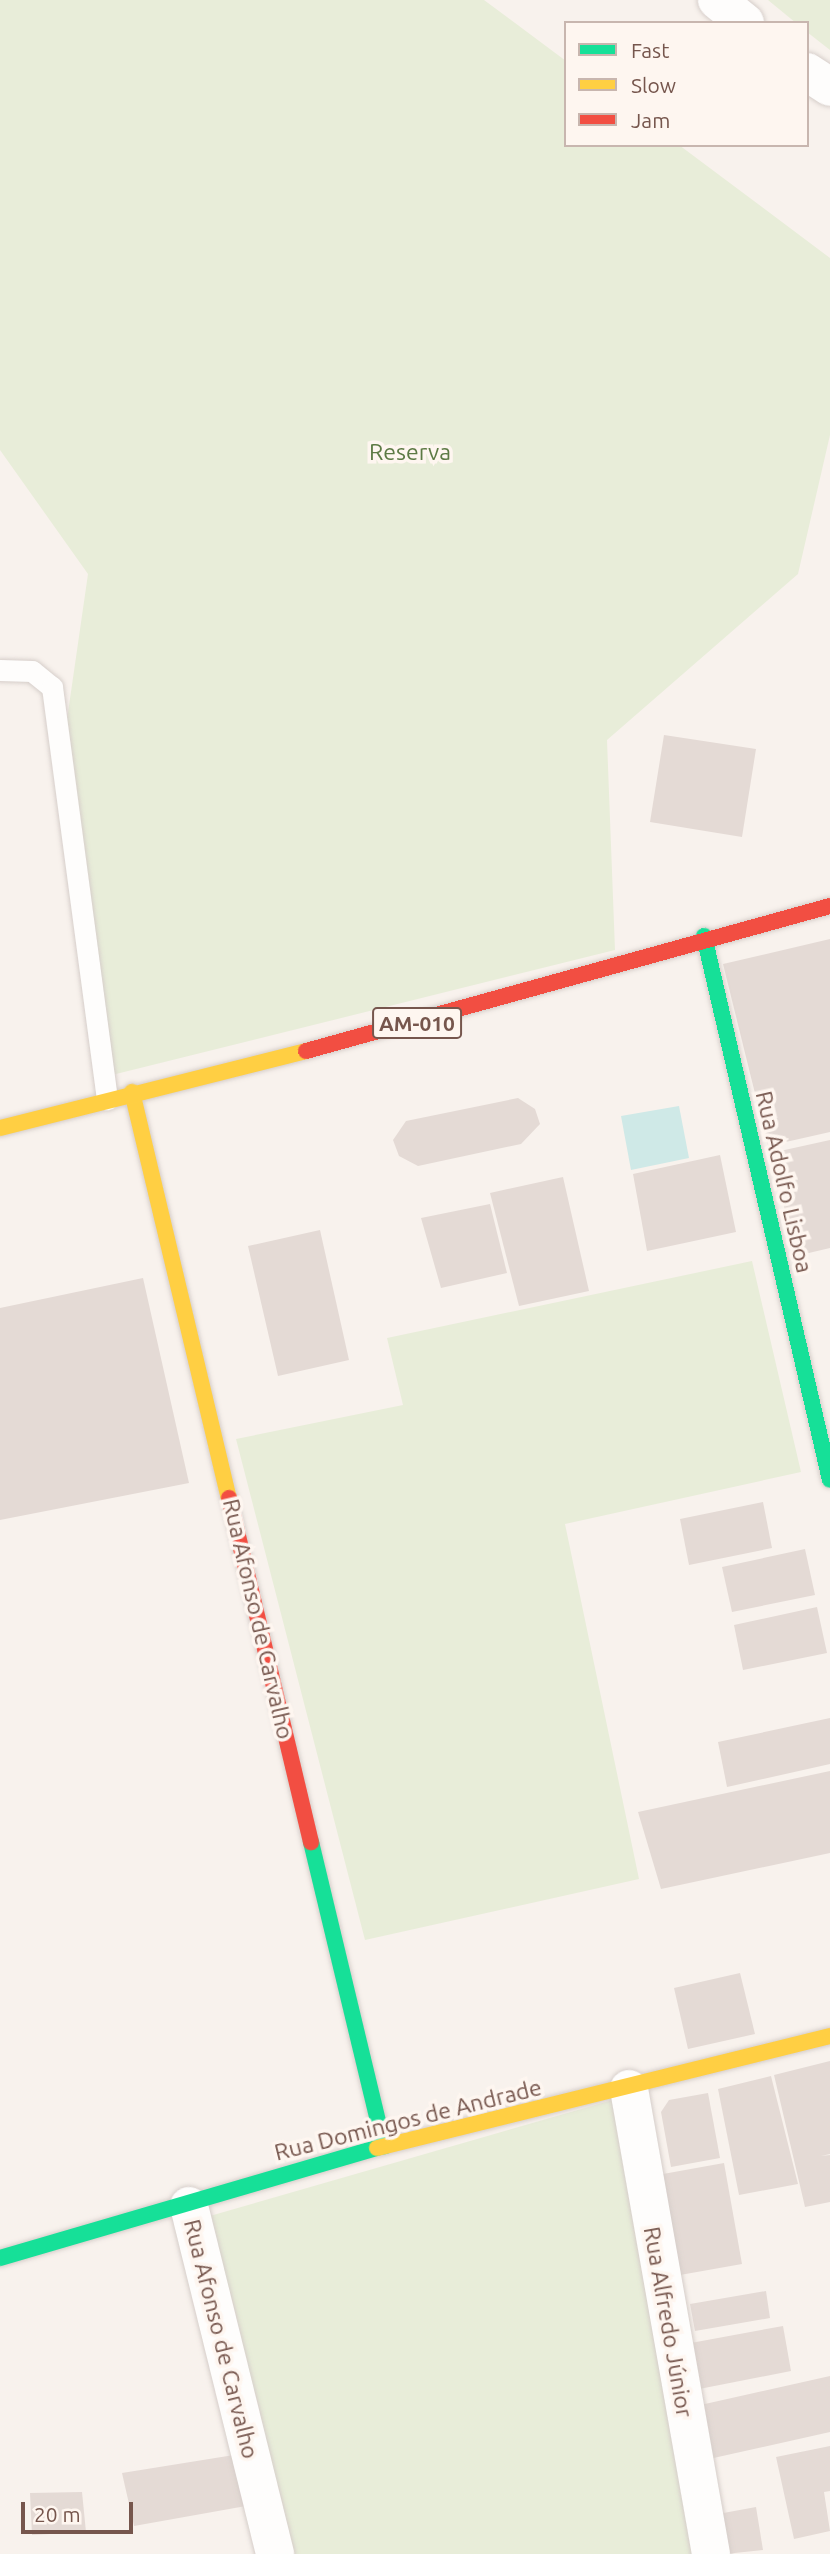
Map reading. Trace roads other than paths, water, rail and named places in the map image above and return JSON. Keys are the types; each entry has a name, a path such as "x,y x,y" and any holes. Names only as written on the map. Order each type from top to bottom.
{"street":[{"path":"717,0 743,21"},
{"path":"809,73 830,87"},
{"name":"AM-010","path":"0,1128 132,1092 470,1009 704,936 830,906"},
{"name":"Rua Adolfo Lisboa","path":"704,936 830,1480"},
{"name":"Rua Afonso de Carvalho","path":"132,1092 384,2146"},
{"name":"Rua Domingos de Andrade","path":"0,2258 189,2206 384,2146 629,2089 830,2036"},
{"name":"Rua Alfredo Júnior","path":"629,2089 711,2554"},
{"name":"Rua Afonso de Carvalho","path":"189,2206 275,2554"}],"lane":[{"path":"0,670 32,671 52,687 107,1099"}],"water":[{"path":"679,1106 689,1158 631,1170 621,1116"}],"park label":[{"name":"Reserva","path":"410,452"}]}
